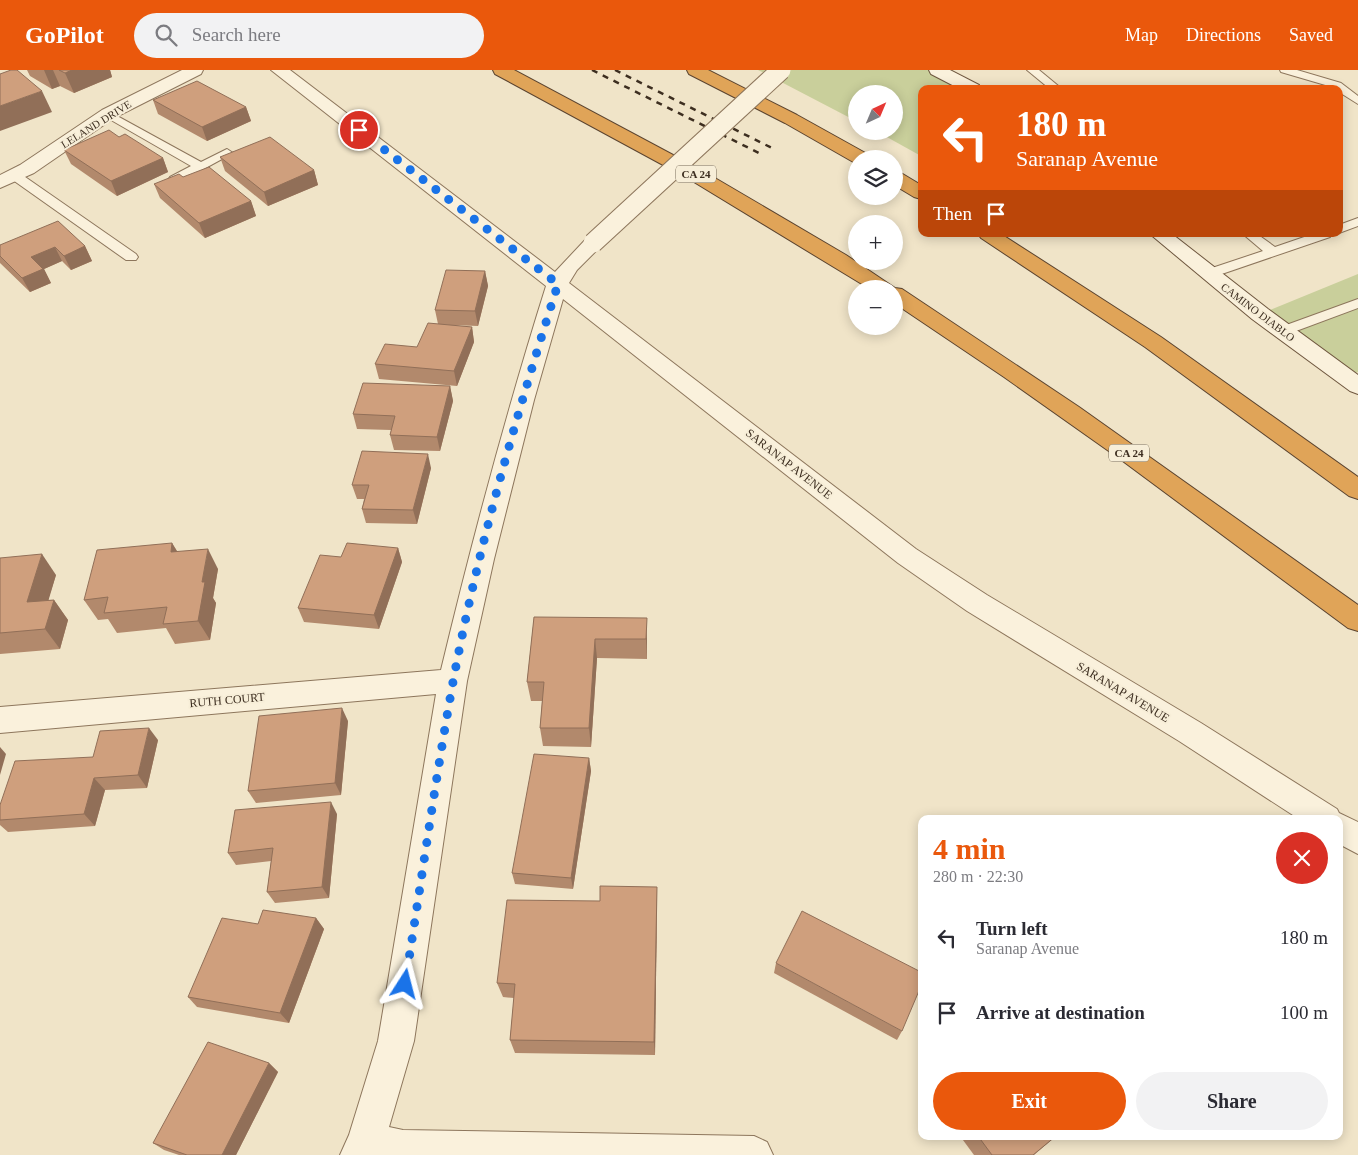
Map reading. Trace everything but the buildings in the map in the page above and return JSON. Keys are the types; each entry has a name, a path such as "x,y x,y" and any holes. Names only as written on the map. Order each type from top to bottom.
{"highway":[{"name":"CA 24","path":"502,70 620,132 726,192 870,280"},
{"path":"695,70 791,119 848,151"},
{"path":"903,183 918,192"},
{"path":"993,237 1162,348 1358,490"},
{"name":"CA 24","path":"903,300 1121,447 1358,620"}],"street":[{"name":"LELAND DRIVE","path":"7,178 27,169 108,114 195,70"},
{"name":"SARANAP AVENUE","path":"279,70 558,284 906,556 977,603 1190,732 1320,815"},
{"path":"754,1155 362,1148 396,1041 454,681 481,559 522,400 558,284 570,266 593,243 781,70"},
{"path":"937,70 965,85"},
{"name":"CAMINO DIABLO","path":"1164,237 1208,274 1358,386"},
{"name":"RUTH COURT","path":"0,720 454,681"},
{"path":"1343,830 1358,839"}],"lane":[{"path":"1032,70 1052,85"},
{"path":"1285,70 1337,85"},
{"path":"1343,90 1358,101"},
{"path":"108,114 201,167"},
{"path":"174,180 228,153"},
{"path":"7,178 131,257"},
{"path":"1343,228 1358,222"},
{"path":"1253,237 1273,252"},
{"path":"1208,274 1316,237"},
{"path":"1283,331 1358,303"}],"green space":[{"path":"758,70 937,70 965,85 918,85 918,154 892,140 903,140 903,85 848,85 848,117"},
{"path":"1358,274 1358,372 1345,377 1260,314"}],"railway":[{"path":"592,70 761,154"},
{"path":"615,70 772,148"}],"route":[{"path":"359,130 558,284 522,400 481,559 454,681 405,984"}]}
